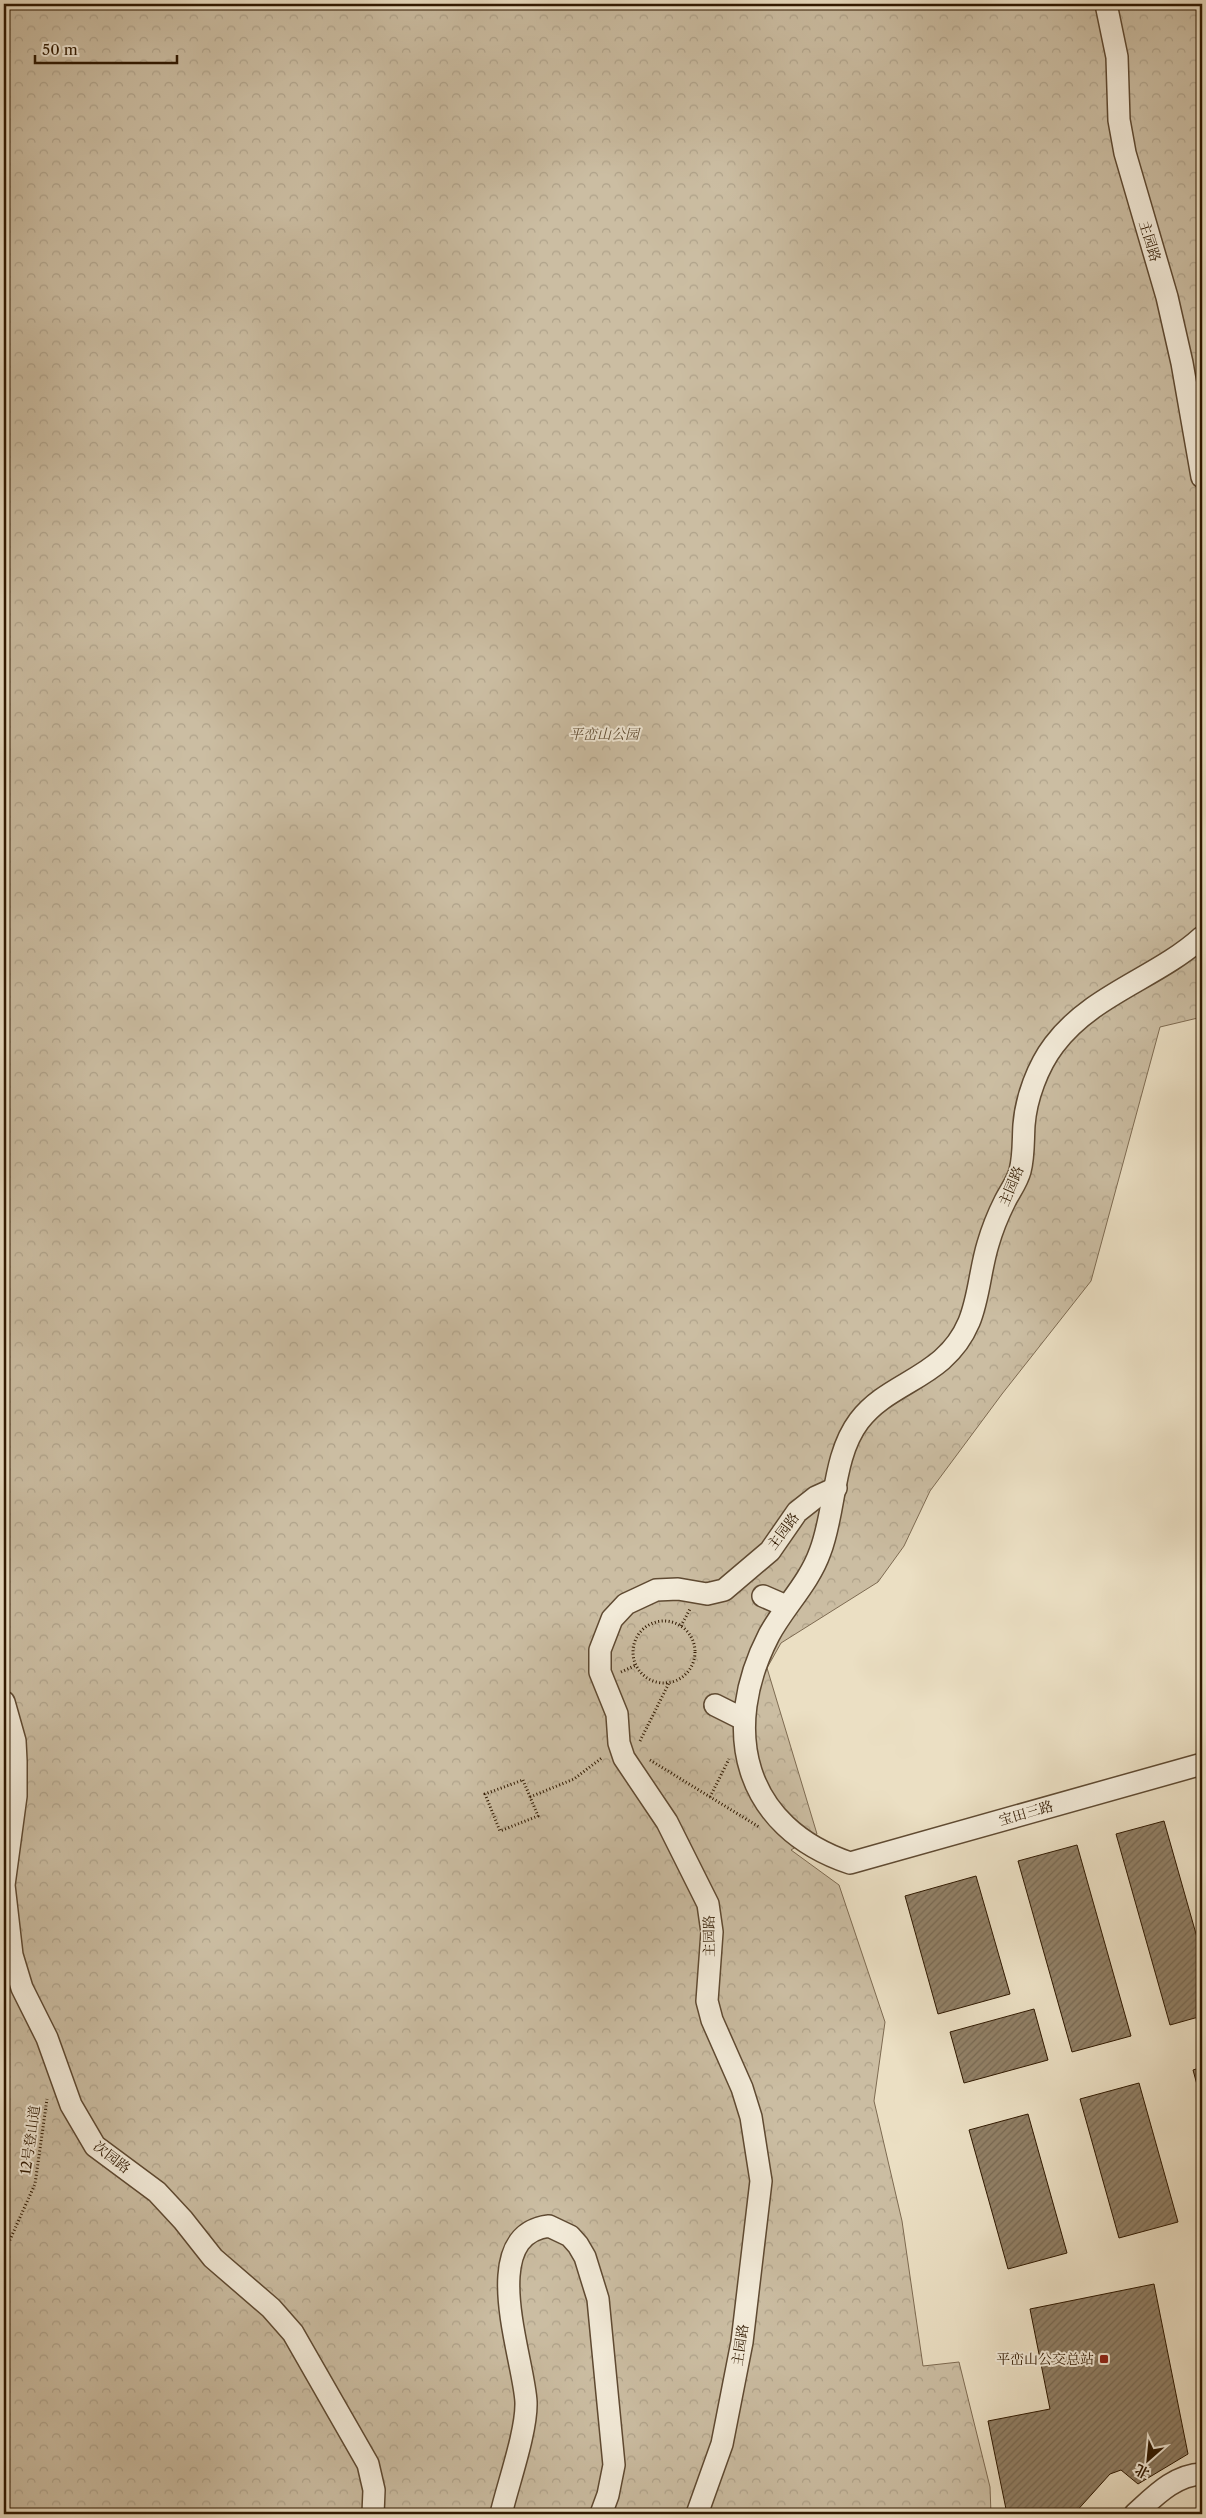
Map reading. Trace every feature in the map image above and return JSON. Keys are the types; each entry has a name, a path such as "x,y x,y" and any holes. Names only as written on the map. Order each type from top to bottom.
{"street":[{"name":"主园路","path":"1106,4 1117,57 1119,120 1125,153 1167,297 1182,363 1202,477"},
{"name":"主园路","path":"850,1863 812,1847 788,1830 769,1809 760,1794 749,1766 744,1719 748,1685 753,1670 768,1637 819,1556 843,1454 858,1422 869,1409 924,1375 945,1358 960,1340 970,1321 989,1240 1004,1203 1020,1172 1026,1108 1041,1068 1053,1046 1070,1026 1122,987 1169,963 1202,937"},
{"name":"主园路","path":"697,2514 722,2444 740,2352 761,2181 751,2117 742,2088 712,2020 707,2000 712,1932 708,1904 667,1822 627,1763 627,1747 617,1714 603,1682 599,1661 604,1634 618,1611 636,1597 656,1590 678,1589 707,1594 724,1590 770,1551 797,1512 816,1497 836,1488"},
{"path":"763,1596 786,1606"},
{"name":"次园路","path":"4,1702 15,1741 16,1761 16,1796 4,1885 12,1955 22,1988 47,2038 71,2106 79,2123 95,2146 156,2192 179,2215 213,2258 271,2308 293,2333 368,2464 373,2479 373,2514"},
{"path":"715,1705 744,1719"},
{"name":"宝田三路","path":"850,1863 1202,1764"},
{"path":"500,2514 521,2433 526,2402 511,2325 511,2263 521,2240 531,2230 550,2226 570,2236 578,2245 585,2257 598,2299 614,2465 608,2495 601,2514"},
{"path":"1134,2514 1163,2489 1183,2477 1202,2474"}],"path":[{"path":"530,1797 574,1780 627,1747 669,1683 686,1674 691,1667 695,1649 692,1640 681,1626 664,1622 655,1623 647,1626 636,1640 634,1657 640,1672 646,1677 661,1683 669,1683"},
{"path":"627,1747 764,1830"},
{"path":"710,1797 732,1752"},
{"path":"523,1780 530,1797 538,1816 500,1831 486,1794 523,1780"},
{"name":"12号登山道","path":"4,2253 35,2184 48,2091"}],"green space":[{"name":"平峦山公园","path":"4,4 1202,4 1202,1017 1160,1027 1091,1281 1002,1394 930,1491 904,1546 878,1582 781,1643 767,1668 817,1834 791,1850 839,1885 885,2022 874,2101 902,2221 923,2366 959,2362 990,2487 991,2514 4,2514"}],"building":[{"path":"1164,1821 1202,1955 1202,2016 1170,2025 1116,1834"},
{"path":"1077,1845 1131,2036 1072,2052 1018,1861"},
{"path":"976,1876 1010,1994 938,2014 905,1896"},
{"path":"1034,2009 1048,2060 964,2083 950,2032"},
{"path":"1202,2067 1202,2103 1193,2070"},
{"path":"1139,2083 1178,2222 1119,2238 1080,2099"},
{"path":"1028,2114 1067,2253 1008,2269 969,2130"},
{"name":"平峦山公交总站","path":"1154,2284 1188,2454 1138,2484 1121,2470 1110,2474 1074,2514 1007,2514 988,2421 1050,2409 1030,2309"}],"place":[{"name":"平峦山公交总站","path":"1104,2359"}]}
